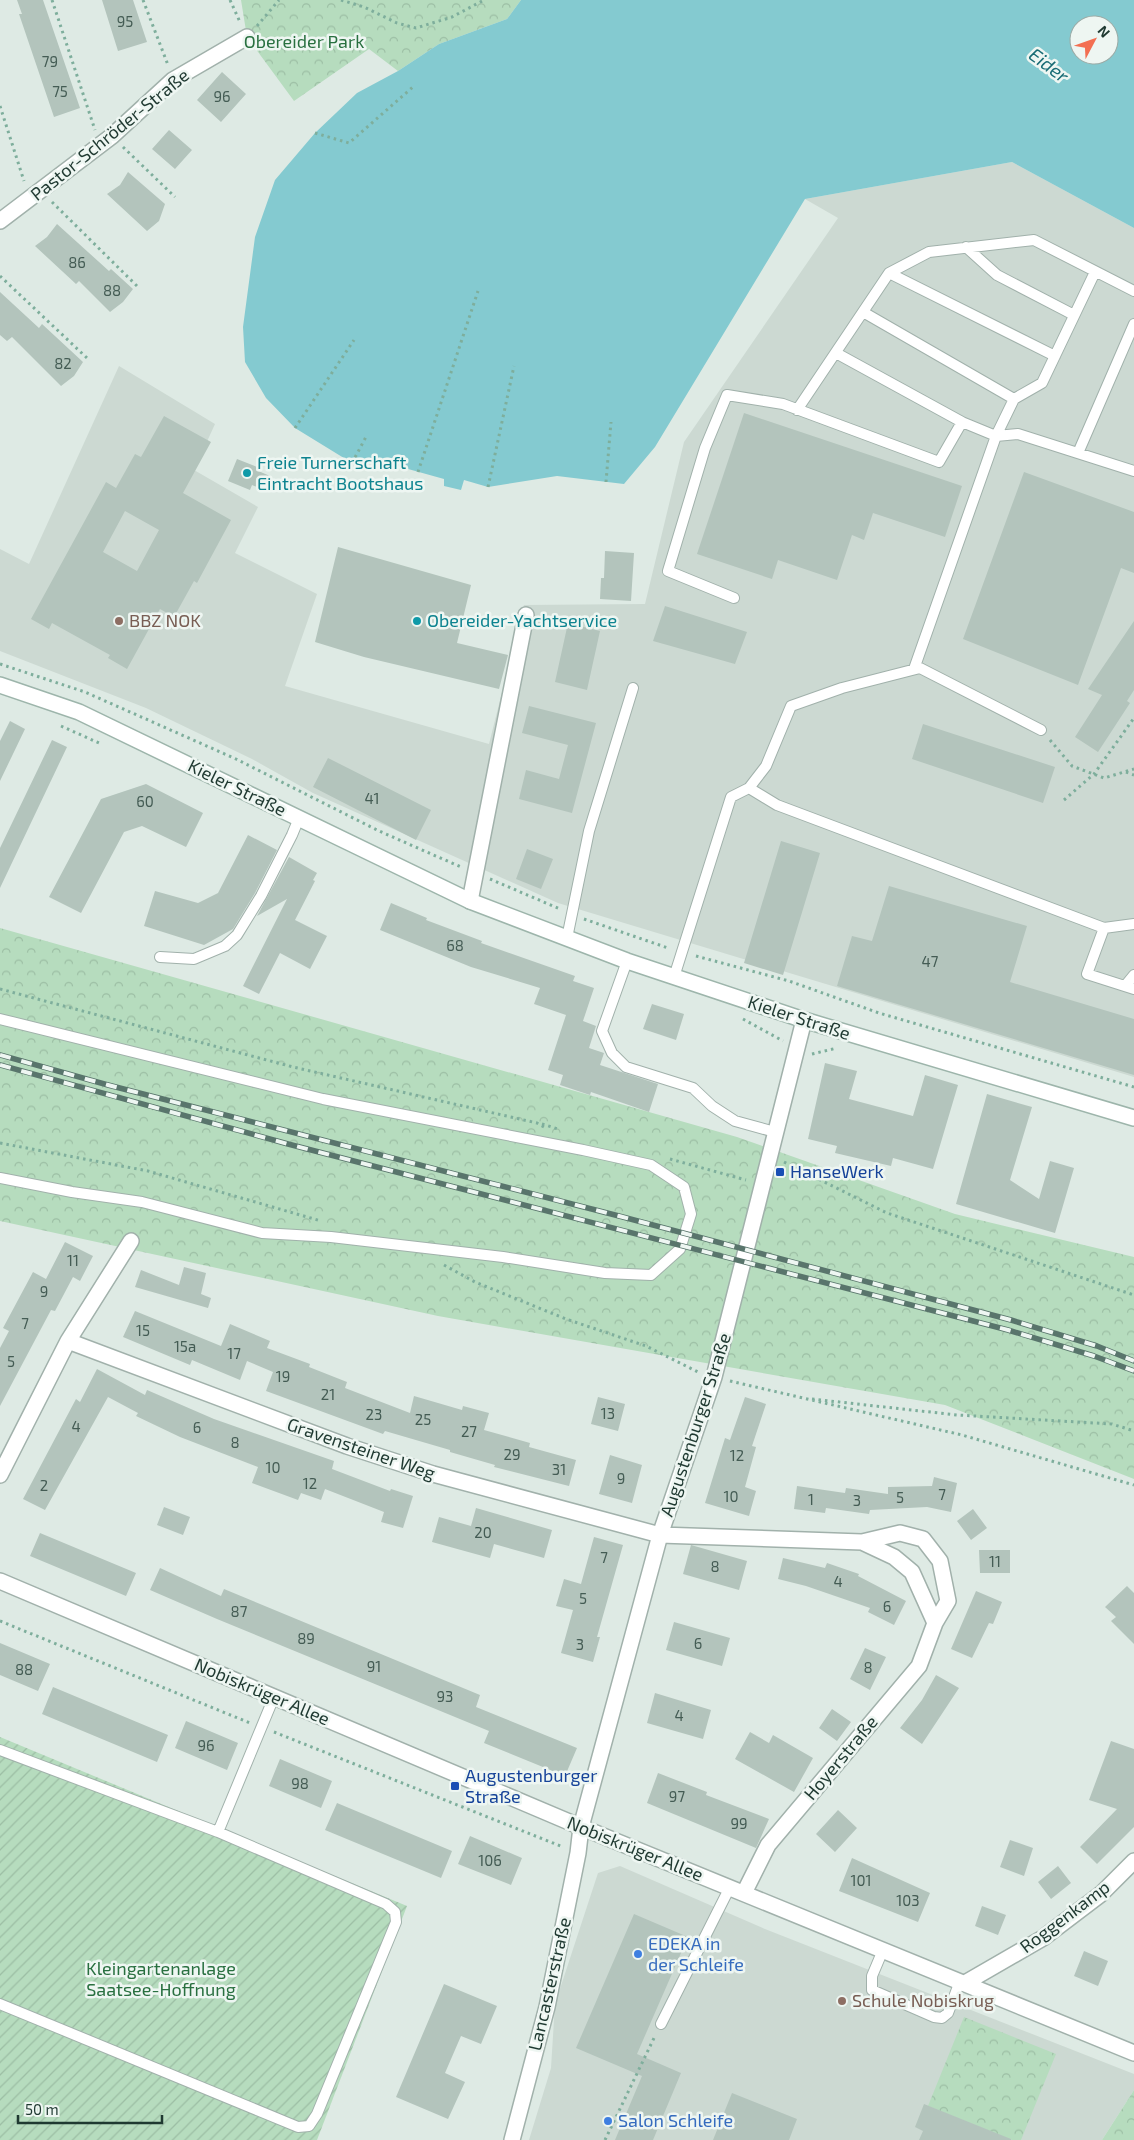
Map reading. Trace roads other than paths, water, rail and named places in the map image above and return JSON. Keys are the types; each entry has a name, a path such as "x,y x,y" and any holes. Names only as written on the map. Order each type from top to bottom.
{"street":[{"name":"Pastor-Schröder-Straße","path":"0,221 106,140 173,80 247,37"},
{"path":"470,901 526,615"},
{"name":"Kieler Straße","path":"0,685 79,712 470,901 627,962 804,1020 1134,1118"},
{"name":"Augustenburger Straße","path":"581,1827 660,1536 714,1377 804,1020"},
{"path":"0,1474 68,1341 131,1241"},
{"name":"Gravensteiner Weg","path":"68,1341 347,1446 433,1474 660,1536"},
{"name":"Hoyerstraße","path":"660,1536 862,1542 900,1533 923,1539 940,1561 948,1601 935,1622 919,1666 768,1845 744,1893"},
{"name":"Hoyerstraße","path":"862,1542 894,1557 912,1572 935,1622"},
{"name":"Nobiskrüger Allee","path":"0,1581 581,1827 1134,2053"},
{"name":"Lancasterstraße","path":"512,2140 547,2007 578,1853 581,1827"},
{"name":"Roggenkamp","path":"962,1982 1043,1938 1100,1894 1134,1861"}],"lane":[{"path":"797,410 889,274 929,252 1034,240 1134,291"},
{"path":"966,248 996,275 1074,316"},
{"path":"914,669 996,436 1014,399 1042,383 1095,272"},
{"path":"889,274 1055,356"},
{"path":"863,312 1014,399"},
{"path":"1078,453 1134,324"},
{"path":"836,353 962,422 996,436 1018,434 1132,470 1134,459"},
{"path":"734,598 668,571 705,448 726,395 783,404 939,462 962,422"},
{"path":"674,977 726,808 731,797 749,788 766,766 791,706 842,688 920,668 1041,730"},
{"path":"567,938 589,831 633,688"},
{"path":"749,788 777,806 1104,928 1134,924"},
{"path":"160,957 194,959 225,946 237,935 261,896 299,818"},
{"path":"1104,928 1087,974 1130,988 1134,975"},
{"path":"627,962 602,1032 612,1053 626,1067 693,1088 712,1106 735,1121 776,1132"},
{"path":"0,1019 323,1099 583,1150 651,1166 684,1187 691,1214 680,1249 651,1275 605,1273 503,1257 331,1237 262,1233 142,1202 72,1192 0,1178"},
{"path":"218,1832 274,1696"},
{"path":"0,1750 218,1832 386,1904 395,1912 396,1922 317,2114 309,2126 298,2127 0,2004"},
{"path":"661,2024 730,1887"},
{"path":"883,1950 872,1976 872,1990 934,2017 942,2018 948,2013 962,1982"}],"water":[{"name":"Eider","path":"521,0 1134,0 1134,228 1012,162 805,199 655,447 624,484 557,476 488,487 464,480 461,490 444,486 444,479 383,462 352,463 295,428 266,398 245,362 243,327 255,237 275,180 315,133 357,93 398,71 439,44 507,19"}],"railway":[{"path":"0,1055 108,1085 619,1216 1011,1320 1097,1346 1134,1361"},
{"path":"0,1065 288,1144 1008,1330 1094,1356 1134,1371"}],"place":[{"name":"Freie Turnerschaft Eintracht Bootshaus","path":"247,473"},
{"name":"BBZ NOK","path":"119,621"},
{"name":"Obereider-Yachtservice","path":"417,621"},
{"name":"HanseWerk","path":"780,1172"},
{"name":"Augustenburger Straße","path":"455,1786"},
{"name":"EDEKA in der Schleife","path":"638,1954"},
{"name":"Schule Nobiskrug","path":"842,2001"},
{"name":"Salon Schleife","path":"608,2121"}],"park label":[{"name":"Obereider Park","path":"304,42"},
{"name":"Kleingartenanlage Saatsee-Hoffnung","path":"161,1979"}]}
